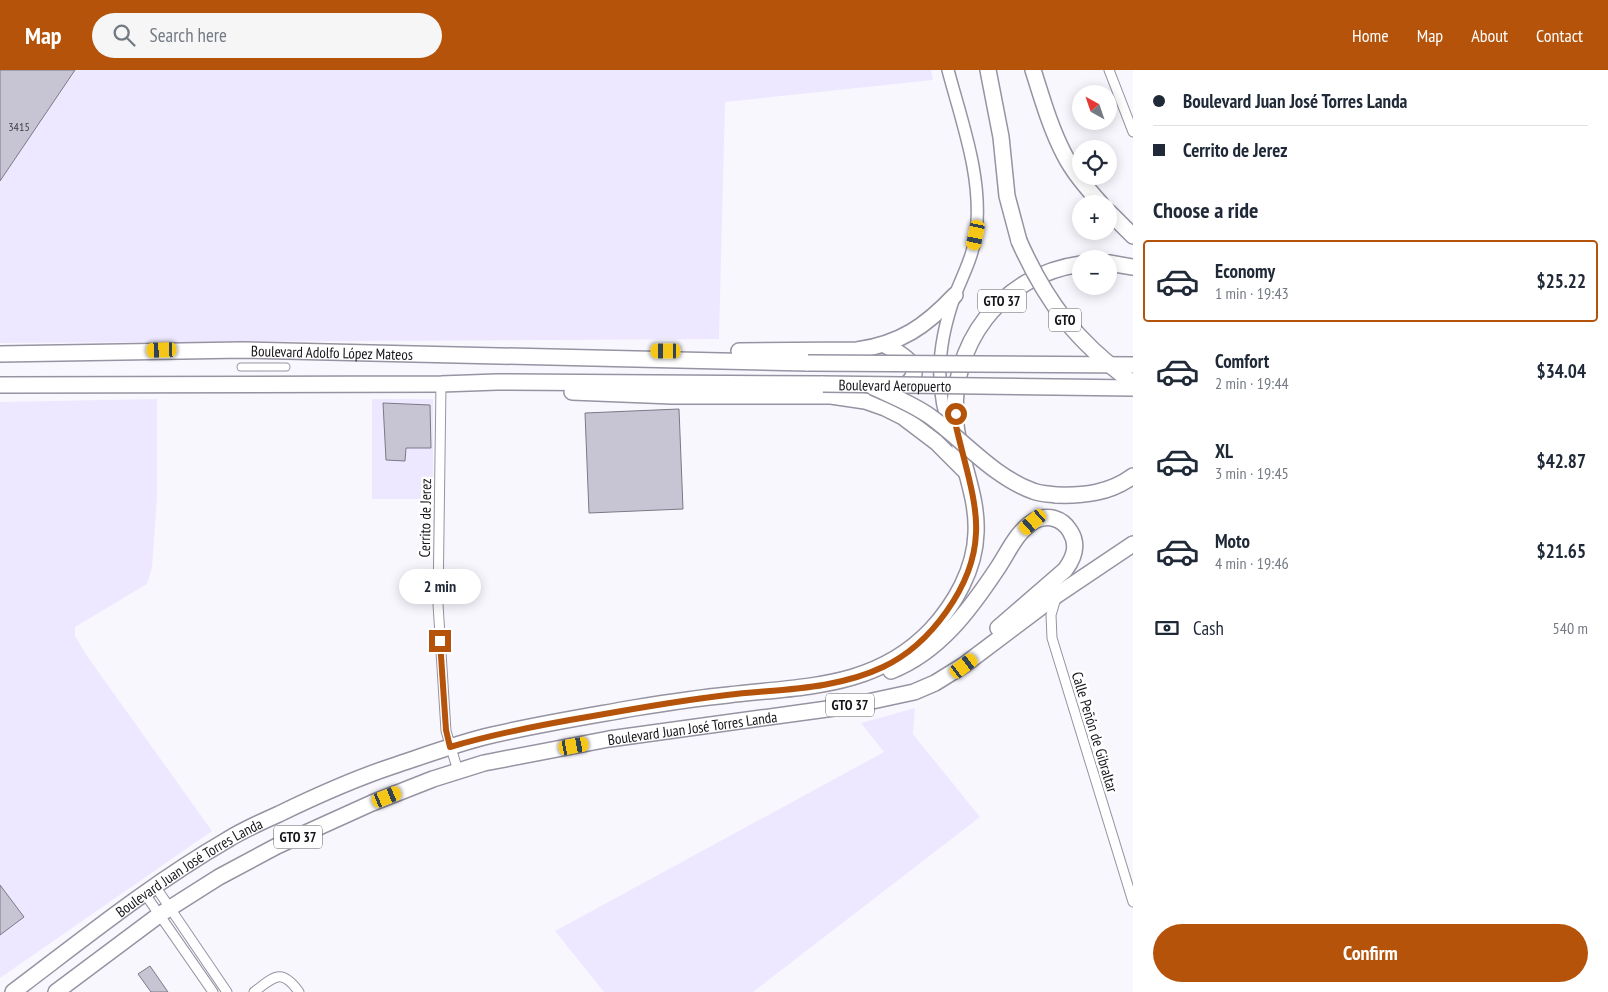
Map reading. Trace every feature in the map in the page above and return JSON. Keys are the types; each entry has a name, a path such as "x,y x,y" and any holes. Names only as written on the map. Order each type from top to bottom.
{"main road":[{"name":"GTO","path":"988,70 1001,138 1007,196 1019,241 1030,265 1042,288 1073,330 1111,367 1133,383"},
{"path":"1033,70 1052,128 1064,155 1079,178 1093,195"},
{"path":"1117,219 1127,227 1133,236"},
{"path":"1117,264 1133,267"},
{"name":"Boulevard Juan José Torres Landa","path":"13,992 150,890 228,839 297,805 356,780 450,747 524,728 631,709 728,695 812,687 832,683 883,667 898,658 923,638 949,608 962,586 971,562 976,534 976,510 956,426 956,402 960,367 970,342 982,322 1001,302 1030,281 1072,266"},
{"path":"490,357 512,353 548,351 857,350 885,345 922,326 955,295"},
{"path":"831,396 858,392 888,392 897,390 908,382 913,375 914,367 910,360 885,345"},
{"name":"Boulevard Adolfo López Mateos","path":"0,354 242,350 490,357 666,359"},
{"name":"Boulevard Aeropuerto","path":"666,359 808,363 1133,365"},
{"path":"497,382 513,388 540,391 672,396 831,396 865,401 903,416 936,442 966,472"},
{"name":"Boulevard Adolfo López Mateos","path":"0,385 659,383"},
{"name":"Boulevard Aeropuerto","path":"659,383 1133,388"},
{"path":"867,384 931,417 1020,486 1035,492 1056,495 1092,494 1110,489 1133,476"},
{"path":"832,683 884,674 913,661 925,653 957,623 998,568 1021,532 1033,522 1042,518 1053,517 1062,521 1070,530 1075,540 1073,560 1065,570 990,635 964,666"},
{"name":"Boulevard Juan José Torres Landa","path":"56,992 165,912 219,877 285,843 372,803 432,779 484,763 609,739 849,706 914,692 935,683 964,666 1056,595 1133,544"}],"street":[{"path":"948,70 972,164 978,196 976,235 973,251 955,295 939,358 941,390 948,425 966,472"},
{"path":"1109,70 1133,132"},
{"path":"241,367 286,367"},
{"name":"Cerrito de Jerez","path":"441,384 438,604 446,730 458,771"},
{"name":"Calle Peñón de Gibraltar","path":"1065,570 1051,615 1052,638 1133,902"},
{"path":"150,890 213,992"},
{"path":"150,890 227,992"},
{"path":"254,992 273,978 279,976 285,977 292,982 299,992"}],"shaded area":[{"path":"0,70 931,70 933,80 725,102 719,339 0,343"},
{"path":"157,399 157,497 152,568 147,584 75,627 75,636 87,656 212,831 0,978 0,402"},
{"path":"372,399 433,399 433,499 372,499"},
{"path":"915,708 913,734 980,817 753,992 604,992 555,931 884,752 861,723"}],"building":[{"path":"0,70 75,70 0,181"},
{"path":"383,403 430,405 431,448 406,448 405,461 386,460"},
{"path":"679,409 683,509 589,513 585,413"},
{"path":"0,885 24,917 0,935"},
{"path":"150,966 168,992 151,992 138,974"}],"route":[{"path":"440,641 442,690 446,730 450,747 479,738 524,728 631,709 728,695 812,687 850,678 883,667 918,643 933,628 949,608 962,586 971,562 976,534 976,510 956,426 956,414"}]}
